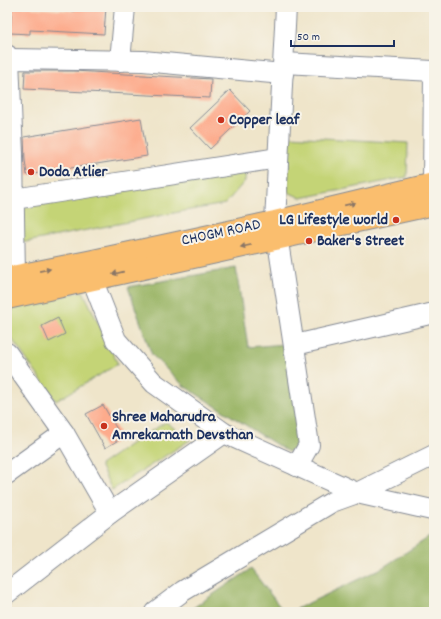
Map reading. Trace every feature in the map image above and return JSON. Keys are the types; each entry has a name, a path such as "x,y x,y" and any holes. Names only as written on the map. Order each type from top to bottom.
{"main road":[{"name":"CHOGM ROAD","path":"7,298 91,270 276,230 434,190"},
{"name":"CHOGM ROAD","path":"11,277 91,270"}],"street":[{"path":"120,61 125,7"},
{"path":"286,7 278,158 276,230 295,345 309,446 297,466"},
{"path":"11,277 14,199 10,157 8,57 143,61 283,68 434,71 434,190"},
{"path":"14,199 278,158"},
{"path":"91,270 116,340 154,382 224,433 357,493 432,510 434,509"},
{"path":"295,345 434,313"},
{"path":"7,353 64,432 110,513"},
{"path":"7,474 64,432"},
{"path":"7,592 110,513 224,433"},
{"path":"155,612 183,591 332,502 357,493 434,455"}],"green space":[{"path":"289,136 408,143 407,177 301,198 288,192"},
{"path":"246,170 245,181 225,204 21,243 21,208"},
{"path":"236,268 248,347 286,344 302,446 288,452 184,386 152,355 128,287"},
{"path":"83,291 118,364 56,401 7,332 7,310"},
{"path":"166,422 190,440 112,490 100,465"},
{"path":"434,534 434,612 290,612 382,568"},
{"path":"251,569 284,612 187,612"}],"building":[{"path":"12,7 32,7 74,11 74,7 106,7 104,34 30,30 30,34 10,33"},
{"path":"25,71 74,71 211,79 210,98 24,89"},
{"path":"230,90 250,111 210,149 190,128"},
{"path":"141,118 147,156 27,175 24,137"},
{"path":"58,318 65,334 49,342 42,326"},
{"name":"Shree Maharudra Amrekarnath Devsthan","path":"103,405 122,438 105,448 86,414"}],"place":[{"name":"Copper leaf","path":"221,120"},
{"name":"Doda Atlier","path":"31,172"},
{"name":"LG Lifestyle world","path":"396,220"},
{"name":"Baker's Street","path":"309,241"},
{"name":"Shree Maharudra Amrekarnath Devsthan","path":"104,426"}]}
